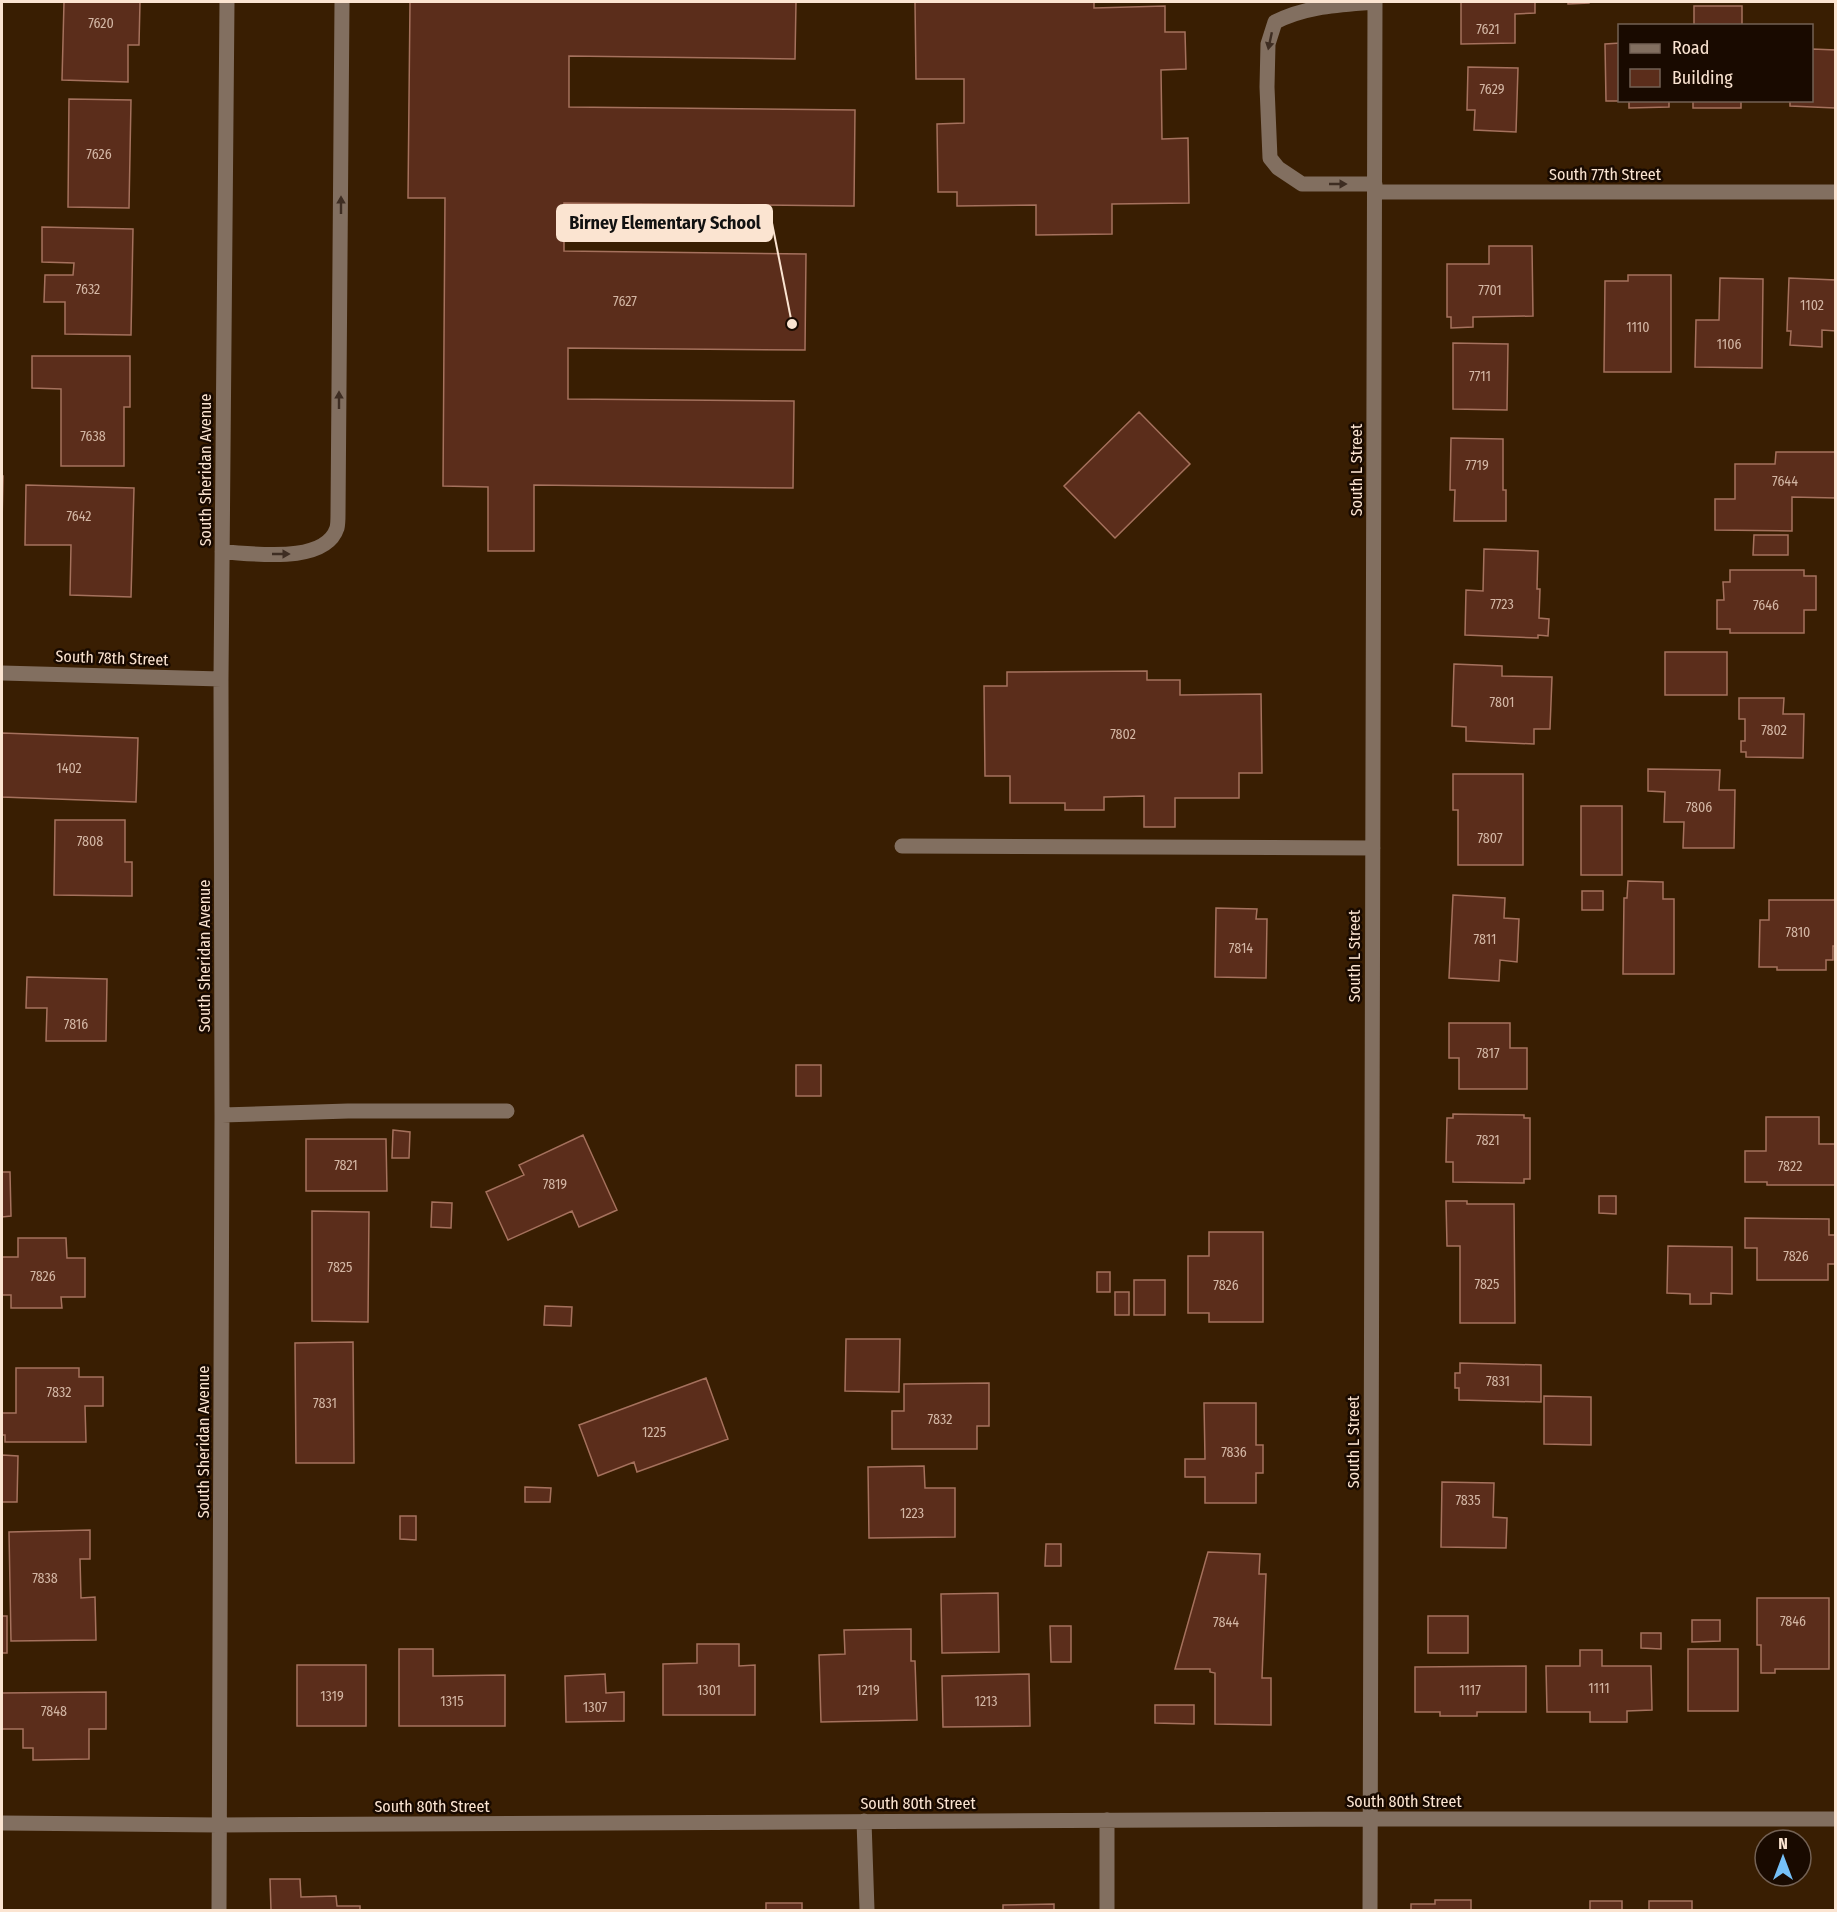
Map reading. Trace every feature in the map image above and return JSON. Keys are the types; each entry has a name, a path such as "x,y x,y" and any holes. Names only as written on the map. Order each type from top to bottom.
{"street":[{"name":"South Sheridan Avenue","path":"219,1911 221,680 227,2"},
{"path":"222,552 287,555 320,548 337,530 342,2"},
{"name":"South L Street","path":"1370,1911 1374,2"},
{"name":"South 77th Street","path":"1374,2 1312,8 1288,15 1275,22 1268,44 1270,158 1278,168 1302,184 1375,188 1836,192"},
{"name":"South 78th Street","path":"2,674 221,680"},
{"path":"902,846 1373,848"},
{"path":"222,1115 348,1111 507,1112"},
{"name":"South 80th Street","path":"2,1823 219,1825 1836,1819"},
{"path":"1107,1820 1107,1911"},
{"path":"864,1821 867,1911"}],"building":[{"path":"64,2 140,2 139,45 128,45 128,82 62,80"},
{"path":"410,2 796,2 795,59 569,56 569,107 855,110 854,206 564,203 564,251 806,254 805,350 568,348 568,399 794,401 793,488 534,485 534,551 488,551 488,487 443,486 445,198 408,198"},
{"path":"915,2 1094,2 1094,8 1165,6 1165,32 1185,32 1186,69 1161,70 1162,139 1188,138 1189,203 1112,204 1112,234 1036,235 1036,205 957,206 957,192 938,192 937,124 964,123 964,79 916,79"},
{"path":"1461,2 1535,2 1535,13 1515,14 1515,43 1461,44"},
{"path":"1568,2 1589,2 1589,3 1568,4"},
{"path":"1694,6 1742,6 1742,24 1694,24"},
{"path":"1618,43 1618,101 1606,101 1605,44"},
{"path":"1813,49 1836,50 1835,108 1790,106 1790,102 1813,102"},
{"path":"1468,67 1518,68 1516,132 1474,130 1475,110 1467,110"},
{"path":"69,99 131,100 129,208 68,207"},
{"path":"1629,102 1669,102 1669,107 1629,108"},
{"path":"1693,102 1741,102 1741,108 1693,108"},
{"path":"42,227 133,229 131,335 65,334 65,302 44,302 45,275 73,275 74,263 42,262"},
{"path":"1489,246 1532,246 1533,316 1473,317 1473,327 1451,328 1451,317 1447,317 1447,264 1489,264"},
{"path":"1628,275 1671,275 1671,372 1604,372 1605,281 1628,281"},
{"path":"1720,278 1763,279 1762,368 1695,367 1696,320 1719,320"},
{"path":"1789,278 1836,280 1836,331 1822,330 1822,347 1790,345 1791,331 1787,331"},
{"path":"1453,343 1508,344 1507,410 1453,409"},
{"path":"32,356 130,356 130,407 124,407 124,466 61,466 61,389 32,388"},
{"path":"1139,412 1190,464 1115,538 1064,486"},
{"path":"1451,438 1503,439 1503,490 1506,490 1506,521 1454,521 1455,490 1450,490"},
{"path":"1776,452 1836,452 1836,498 1792,497 1792,531 1715,530 1715,499 1735,499 1735,464 1775,464"},
{"path":"2,476 3,476 2,525"},
{"path":"26,485 134,488 131,597 70,595 71,545 25,545"},
{"path":"1754,535 1788,535 1788,555 1753,555"},
{"path":"1484,549 1538,551 1539,618 1549,619 1548,636 1538,635 1538,638 1465,635 1466,590 1483,591"},
{"path":"1730,570 1804,570 1804,576 1816,576 1816,610 1804,610 1804,633 1730,633 1730,629 1717,629 1717,600 1724,600 1723,582 1730,582"},
{"path":"1665,652 1727,652 1727,695 1665,695"},
{"path":"1454,664 1502,666 1502,676 1552,677 1550,729 1534,729 1534,744 1466,741 1466,727 1452,726"},
{"path":"1147,671 1147,680 1180,680 1180,695 1261,694 1262,773 1239,773 1239,798 1175,798 1175,827 1144,827 1144,796 1104,797 1104,810 1065,810 1065,803 1010,803 1010,776 985,776 984,686 1007,686 1007,672"},
{"path":"1739,698 1784,698 1783,714 1804,714 1803,758 1746,757 1746,752 1741,752 1741,741 1745,741 1745,719 1739,719"},
{"path":"2,733 138,738 136,802 2,797"},
{"path":"1648,769 1720,770 1719,790 1735,790 1734,848 1683,848 1684,822 1664,822 1665,792 1648,791"},
{"path":"1453,774 1523,774 1523,865 1458,865 1458,810 1453,810"},
{"path":"1581,806 1622,806 1622,875 1581,875"},
{"path":"55,820 125,820 125,862 132,862 132,896 54,895"},
{"path":"1628,881 1663,882 1663,899 1674,899 1674,974 1623,974 1624,898 1627,898"},
{"path":"1582,891 1603,891 1603,910 1582,910"},
{"path":"1453,895 1505,898 1504,918 1519,919 1517,962 1500,960 1499,981 1449,978"},
{"path":"1769,900 1836,900 1836,946 1833,946 1833,960 1826,960 1826,970 1777,970 1777,967 1759,967 1760,920 1769,920"},
{"path":"1216,908 1257,909 1256,919 1267,919 1266,978 1215,977"},
{"path":"27,977 107,979 106,1041 46,1041 47,1008 26,1008"},
{"path":"1449,1023 1510,1023 1510,1048 1527,1048 1527,1089 1459,1089 1459,1058 1449,1058"},
{"path":"796,1065 821,1065 821,1096 796,1096"},
{"path":"1453,1114 1524,1115 1524,1118 1530,1118 1530,1179 1524,1179 1524,1183 1453,1182 1453,1162 1446,1162 1447,1118 1453,1118"},
{"path":"1766,1117 1819,1117 1819,1144 1836,1144 1836,1185 1767,1185 1767,1182 1745,1182 1745,1151 1766,1151"},
{"path":"393,1130 410,1132 409,1158 392,1158"},
{"path":"583,1135 617,1210 579,1227 572,1211 508,1240 486,1192 524,1175 519,1165"},
{"path":"306,1139 386,1139 387,1191 306,1191"},
{"path":"2,1172 10,1172 11,1216 2,1217"},
{"path":"1599,1196 1616,1196 1616,1214 1599,1213"},
{"path":"1446,1201 1467,1201 1467,1204 1514,1204 1515,1323 1460,1323 1460,1246 1447,1246"},
{"path":"432,1202 452,1203 451,1228 431,1227"},
{"path":"312,1211 369,1212 368,1322 312,1321"},
{"path":"1745,1218 1829,1219 1829,1235 1836,1235 1836,1264 1828,1264 1828,1280 1757,1280 1757,1248 1745,1248"},
{"path":"1209,1232 1263,1232 1263,1322 1209,1322 1209,1313 1188,1313 1188,1256 1209,1256"},
{"path":"18,1238 66,1238 67,1258 85,1258 85,1297 61,1297 62,1308 11,1308 11,1295 2,1295 2,1257 18,1257"},
{"path":"1668,1246 1732,1247 1732,1294 1711,1293 1711,1304 1690,1304 1690,1294 1667,1293"},
{"path":"1097,1272 1110,1272 1110,1292 1097,1292"},
{"path":"1134,1280 1165,1280 1165,1315 1134,1315"},
{"path":"1115,1292 1129,1292 1129,1315 1115,1315"},
{"path":"545,1306 572,1307 571,1326 544,1325"},
{"path":"846,1339 900,1339 899,1392 845,1391"},
{"path":"353,1342 354,1463 296,1463 295,1343"},
{"path":"1460,1363 1541,1365 1541,1402 1459,1400 1459,1388 1455,1388 1455,1373 1460,1373"},
{"path":"16,1368 79,1368 79,1377 103,1377 103,1406 85,1406 86,1442 5,1442 5,1435 2,1435 2,1413 16,1413"},
{"path":"706,1378 728,1439 637,1472 634,1462 598,1476 579,1425"},
{"path":"989,1383 989,1426 977,1426 977,1449 892,1449 892,1411 904,1411 904,1384"},
{"path":"1544,1396 1591,1397 1591,1445 1544,1444"},
{"path":"1204,1403 1256,1403 1256,1445 1263,1445 1263,1473 1256,1473 1256,1503 1205,1503 1205,1477 1185,1477 1185,1459 1205,1459"},
{"path":"2,1455 18,1456 17,1502 2,1502"},
{"path":"924,1466 925,1488 955,1488 955,1537 869,1538 868,1467"},
{"path":"1442,1482 1494,1483 1493,1517 1507,1518 1506,1548 1441,1547"},
{"path":"525,1487 551,1488 550,1502 525,1502"},
{"path":"400,1516 416,1516 416,1540 400,1539"},
{"path":"90,1530 90,1559 80,1559 81,1598 95,1597 96,1640 11,1641 9,1532"},
{"path":"1046,1544 1061,1544 1061,1566 1045,1566"},
{"path":"1208,1552 1260,1554 1259,1574 1266,1574 1262,1678 1271,1678 1271,1725 1215,1724 1215,1673 1210,1672 1210,1669 1175,1669"},
{"path":"998,1593 999,1652 942,1653 941,1594"},
{"path":"1757,1598 1829,1598 1829,1669 1775,1669 1775,1673 1761,1673 1761,1645 1757,1645"},
{"path":"2,1616 7,1616 7,1653 2,1653"},
{"path":"1428,1616 1468,1616 1468,1653 1428,1653"},
{"path":"1692,1620 1720,1620 1720,1641 1692,1642"},
{"path":"1050,1626 1071,1626 1071,1662 1051,1662"},
{"path":"911,1629 911,1661 915,1661 917,1720 821,1722 819,1655 845,1654 844,1630"},
{"path":"1641,1633 1661,1633 1661,1649 1641,1648"},
{"path":"697,1644 739,1644 739,1666 755,1665 755,1715 663,1715 663,1664 697,1663"},
{"path":"399,1649 433,1649 433,1676 505,1675 505,1726 399,1726"},
{"path":"1688,1649 1738,1649 1738,1711 1688,1711"},
{"path":"1580,1650 1602,1650 1602,1666 1651,1666 1652,1710 1627,1711 1627,1722 1590,1722 1590,1712 1547,1712 1546,1666 1580,1666"},
{"path":"297,1665 366,1665 366,1726 297,1726"},
{"path":"1526,1666 1526,1712 1477,1712 1477,1716 1440,1716 1440,1712 1415,1712 1415,1667"},
{"path":"605,1674 606,1693 624,1692 624,1721 566,1722 565,1676"},
{"path":"1029,1674 1030,1726 943,1727 942,1676"},
{"path":"106,1692 106,1729 89,1729 89,1759 33,1760 33,1748 23,1748 23,1729 2,1729 2,1693"},
{"path":"1155,1705 1194,1705 1194,1724 1155,1723"},
{"path":"270,1879 300,1879 301,1897 336,1896 337,1906 360,1906 360,1910 271,1910"},
{"path":"1435,1900 1471,1900 1471,1910 1411,1910 1411,1904 1435,1904"},
{"path":"1590,1901 1622,1901 1622,1910 1590,1910"},
{"path":"1649,1901 1692,1901 1692,1910 1649,1910"},
{"path":"766,1903 802,1903 802,1910 766,1910"},
{"path":"1054,1904 1054,1910 1003,1910 1003,1905"}],"place":[{"name":"Birney Elementary School","path":"792,324"}]}
